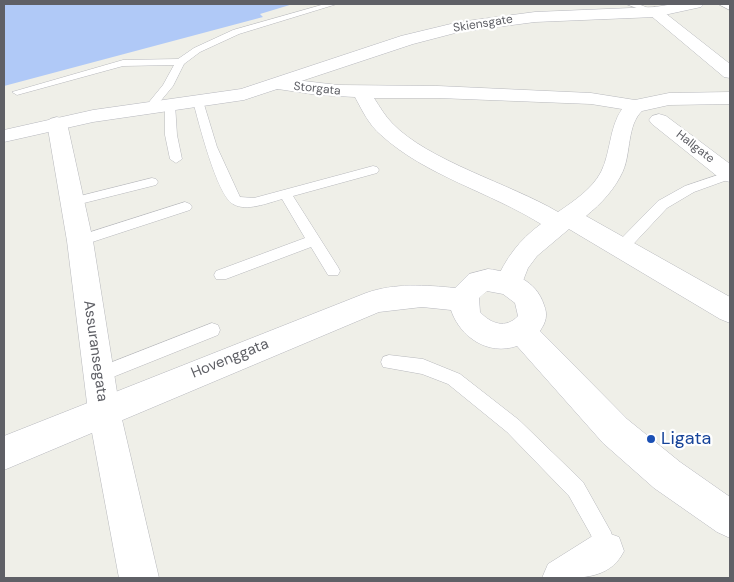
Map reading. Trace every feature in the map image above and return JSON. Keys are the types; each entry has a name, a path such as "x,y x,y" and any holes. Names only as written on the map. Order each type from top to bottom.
{"street":[{"name":"Skiensgate","path":"278,84 408,40 476,24 535,17 655,12 696,4"},
{"path":"655,12 730,72"},
{"name":"Storgata","path":"4,136 57,123 150,106 244,94 278,84 315,91 362,93 438,92 616,101 635,107"},
{"path":"362,93 387,130 433,160 620,249 730,310"},
{"path":"509,283 511,272 524,251 564,221 604,187 617,159 626,119 635,107 646,103 730,98"},
{"name":"Hallgate","path":"659,120 730,175"},
{"name":"Assuransegata","path":"57,123 80,241 104,411 139,578"},
{"path":"499,281 509,283 525,295 533,311 532,319 522,332 502,337 481,331 466,317 463,300 466,293 479,282 499,281"},
{"name":"Hovenggata","path":"4,453 376,301 422,296 463,300"},
{"path":"522,332 615,431 668,476 730,519"}],"lane":[{"path":"17,92 123,63 180,62 213,42 236,32 333,4"},
{"path":"630,4 655,12"},
{"path":"722,4 730,8"},
{"path":"150,106 168,86 180,62"},
{"path":"198,101 210,147 232,196 244,203 373,170"},
{"path":"170,104 171,135 176,159"},
{"path":"620,249 654,212 667,201 689,189 730,175"},
{"path":"72,202 152,182"},
{"path":"285,194 333,272"},
{"path":"80,241 185,207"},
{"path":"221,275 315,240"},
{"path":"98,375 212,330"},
{"path":"389,362 423,367 454,379 513,426 576,489 601,532 581,569"}],"water":[{"path":"4,4 293,4 260,14 263,17 4,86"}],"place":[{"name":"Ligata","path":"651,439"}]}
